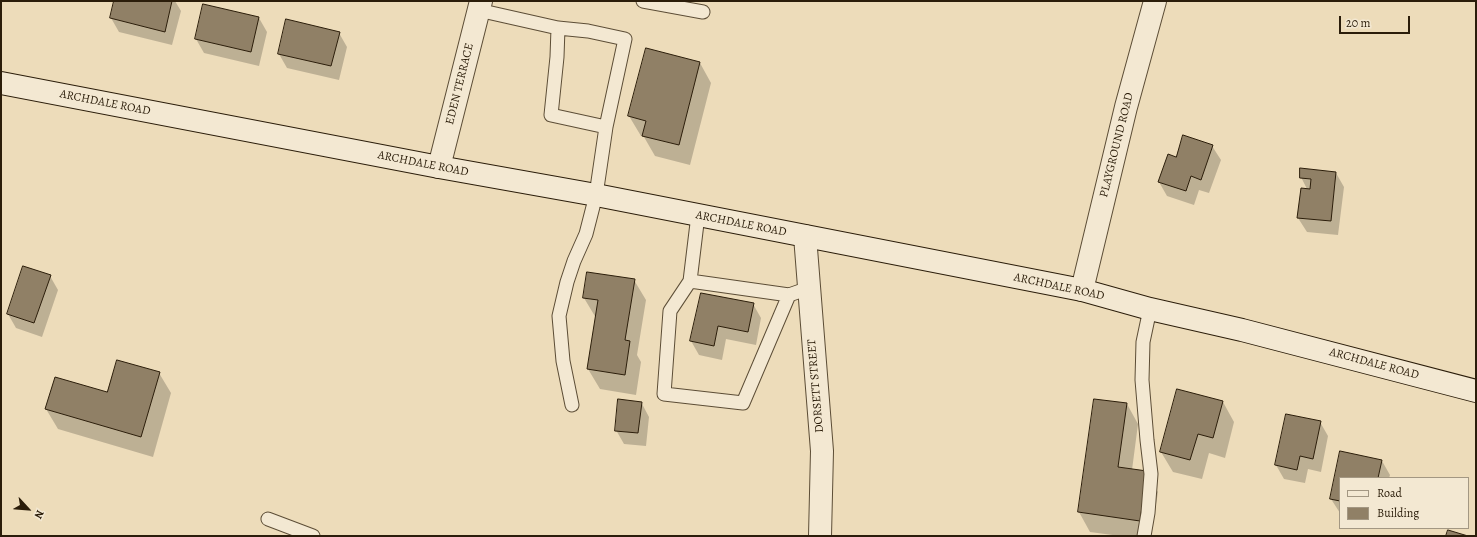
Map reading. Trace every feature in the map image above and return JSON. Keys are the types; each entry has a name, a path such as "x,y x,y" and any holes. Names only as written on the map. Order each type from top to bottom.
{"main road":[{"name":"PLAYGROUND ROAD","path":"1082,290 1126,107 1155,1"},
{"name":"EDEN TERRACE","path":"439,167 480,6"},
{"name":"ARCHDALE ROAD","path":"1,83 439,167 596,195 1082,290 1476,391"},
{"name":"DORSETT STREET","path":"805,236 799,291 822,451 820,536"}],"lane":[{"path":"643,1 703,12"},
{"path":"480,6 558,28 588,31 625,39 606,127 596,195 586,234 574,260 567,282 559,316 563,361 572,405"},
{"path":"558,28 557,57 551,115 606,127"},
{"path":"690,281 799,291 743,403 664,394 670,311 690,281 698,215"},
{"path":"1144,536 1148,513 1151,474 1142,380 1143,342 1150,308"},
{"path":"268,519 313,536"}],"building":[{"path":"114,1 172,1 165,32 110,18"},
{"path":"203,4 259,17 251,52 195,39"},
{"path":"286,19 340,32 331,66 278,54"},
{"path":"646,48 700,62 679,145 642,136 646,121 628,116"},
{"path":"1183,135 1213,145 1201,180 1191,176 1186,191 1158,182 1168,154 1176,157"},
{"path":"1300,168 1336,172 1331,221 1297,218 1301,188 1310,189 1311,179 1300,178"},
{"path":"23,266 51,275 34,323 7,314"},
{"path":"587,272 635,279 625,340 630,341 625,375 587,369 598,300 583,298"},
{"path":"701,293 754,303 748,332 718,326 714,346 690,341"},
{"path":"117,360 160,372 141,437 45,409 55,377 107,392"},
{"path":"1177,389 1223,401 1213,438 1198,434 1190,460 1160,452"},
{"path":"618,399 642,402 638,433 615,431"},
{"path":"1094,399 1127,403 1118,467 1147,471 1140,521 1078,512"},
{"path":"1286,414 1321,421 1313,459 1300,456 1297,470 1275,465"},
{"path":"1340,451 1382,460 1378,477 1339,477 1339,501 1330,499"},
{"path":"1448,530 1468,536 1446,536"}]}
